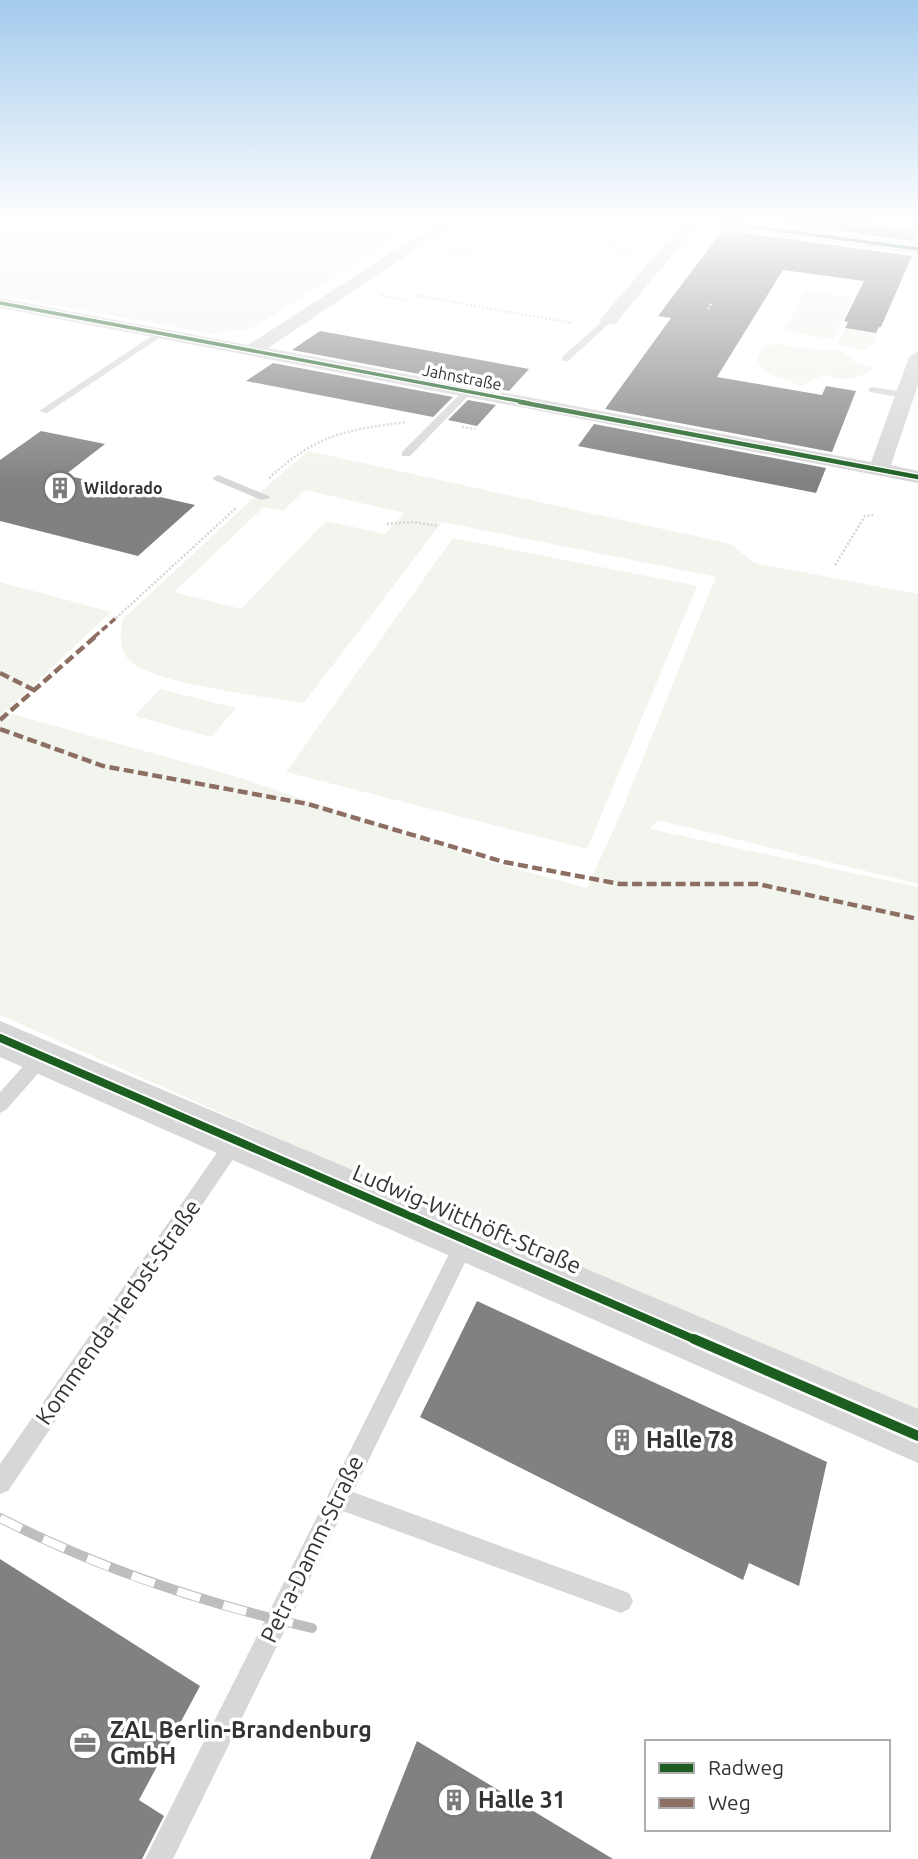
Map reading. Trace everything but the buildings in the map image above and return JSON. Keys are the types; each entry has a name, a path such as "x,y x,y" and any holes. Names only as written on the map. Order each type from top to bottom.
{"street":[{"name":"Jahnstraße","path":"35,310 918,477"},
{"path":"251,351 314,310"},
{"path":"610,320 619,310"},
{"path":"879,470 918,357"},
{"name":"Ludwig-Witthöft-Straße","path":"0,1038 918,1436"}],"lane":[{"path":"565,359 599,326 610,320"},
{"path":"44,411 159,334"},
{"path":"872,390 904,395"},
{"path":"406,454 467,392"},
{"path":"218,478 265,498"},
{"path":"0,1105 43,1056"},
{"name":"Kommenda-Herbst-Straße","path":"0,1483 236,1140"},
{"name":"Petra-Damm-Straße","path":"159,1859 466,1240"},
{"path":"338,1498 621,1601"}],"path":[{"path":"497,310 576,324"},
{"path":"116,618 299,451 328,439 376,426 443,415"},
{"path":"835,565 865,516 873,515"},
{"path":"387,524 412,522 438,526"}],"shaded area":[{"path":"80,310 282,310 253,328 212,334"},
{"path":"795,310 847,310 833,339 783,331"},
{"path":"845,329 877,334 876,341 865,350 838,345"},
{"path":"780,344 841,351 855,362 875,368 850,379 823,375 802,386 764,372 757,360 764,346"},
{"path":"308,451 731,544 754,563 918,594 918,884 658,820 650,829 918,887 918,1412 445,1212 0,1015 0,582 111,612 5,712 238,777 490,862 587,888 617,822 716,577 442,522 304,703 186,683 143,669 130,661 122,647 122,620","holes":["305,490 404,513 385,534 326,521 241,609 174,592 264,507 283,511"]},
{"path":"453,538 697,586 587,849 286,772"},
{"path":"160,689 236,708 211,737 135,716"}],"railway":[{"path":"0,1518 76,1553 153,1583 312,1628"}],"marked path":[{"path":"0,720 116,618"},
{"path":"0,673 34,690"},
{"path":"0,729 103,766 308,804 504,862 620,884 758,884 918,919"}],"cycle path":[{"path":"36,310 918,477"},
{"path":"0,1038 918,1436"}],"place":[{"name":"Wildorado","path":"60,488"},
{"name":"Halle 78","path":"622,1440"},
{"name":"ZAL Berlin-Brandenburg GmbH","path":"85,1743"},
{"name":"Halle 31","path":"454,1800"}]}
